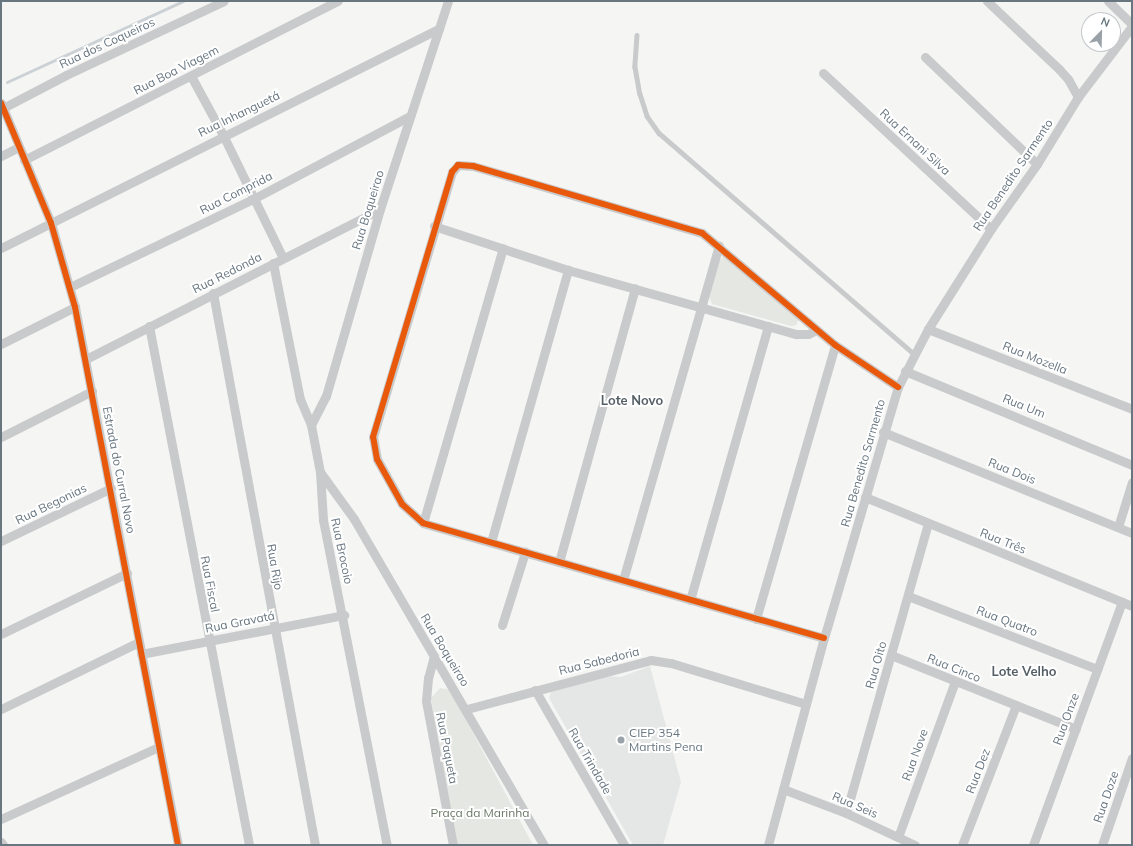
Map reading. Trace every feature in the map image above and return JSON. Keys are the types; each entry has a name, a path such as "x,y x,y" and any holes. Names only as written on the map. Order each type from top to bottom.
{"street":[{"name":"Rua dos Coqueiros","path":"2,107 66,75 224,1"},
{"name":"Rua Boa Viagem","path":"24,160 338,1"},
{"name":"Rua Boqueirao","path":"311,425 326,396 380,209 448,1"},
{"path":"1108,1 1132,25"},
{"path":"992,2 1059,69 1068,79 1078,97"},
{"name":"Rua Benedito Sarmento","path":"768,845 824,638 883,432 898,387 928,329 991,229 1037,164 1078,97 1132,25"},
{"name":"Rua Inhanguetá","path":"1,248 223,135 439,29"},
{"path":"925,57 1037,164"},
{"name":"Rua Ernani Silva","path":"823,73 991,229"},
{"path":"191,76 223,135 283,258"},
{"name":"Estrada do Curral Novo","path":"2,107 51,223 75,307 111,488 158,747 178,845"},
{"name":"Rua Comprida","path":"70,288 254,199 410,116"},
{"path":"1,156 19,147"},
{"path":"824,638 423,522 402,504 378,459 373,437 434,226 452,172 458,165 464,164 692,230 709,237 834,345 898,387"},
{"name":"Rua Redonda","path":"86,359 380,209"},
{"path":"434,226 568,270 768,326 803,334 817,330"},
{"path":"624,580 719,246"},
{"path":"423,522 503,248"},
{"name":"Rua Brocoio","path":"273,263 300,399 311,425 320,472 323,520 344,615 387,845"},
{"path":"491,542 568,270"},
{"path":"559,562 635,288"},
{"name":"Rua Rijo","path":"213,293 315,845"},
{"path":"1,344 75,307"},
{"name":"Rua Fiscal","path":"149,326 208,640 249,845"},
{"path":"690,600 768,326"},
{"name":"Rua Mozella","path":"928,329 1132,409"},
{"path":"756,619 834,345"},
{"name":"Rua Um","path":"906,371 1132,464"},
{"path":"1,437 92,391"},
{"name":"Rua Dois","path":"883,432 1132,532"},
{"name":"Rua Boqueirao","path":"320,472 354,519 434,656 467,708 544,845"},
{"path":"1118,527 1132,482"},
{"name":"Rua Begonias","path":"1,541 111,488"},
{"name":"Rua Três","path":"865,497 1132,606"},
{"name":"Rua Oito","path":"846,813 928,523"},
{"path":"502,625 525,552"},
{"path":"1,634 127,573"},
{"name":"Rua Quatro","path":"908,596 1097,669"},
{"name":"Rua Onze","path":"1033,845 1122,602"},
{"name":"Rua Gravatá","path":"141,654 344,615"},
{"path":"1,709 139,642"},
{"name":"Rua Cinco","path":"891,655 1076,729"},
{"name":"Rua Paqueta","path":"434,656 428,678 426,701 453,845"},
{"name":"Rua Sabedoria","path":"467,708 639,662 661,661 806,704"},
{"name":"Rua Nove","path":"898,837 956,681"},
{"name":"Rua Trindade","path":"536,690 624,845"},
{"name":"Rua Dez","path":"962,845 1016,705"},
{"path":"1,819 158,747"},
{"name":"Rua Doze","path":"1102,845 1132,758"},
{"name":"Rua Seis","path":"783,789 846,813 915,845"}],"lane":[{"path":"637,35 636,67 640,94 647,116 659,133 914,354"}],"shaded area":[{"name":"CIEP 354 Martins Pena","path":"650,666 681,782 663,845 633,845 549,698 551,692 607,676 621,677"}],"green space":[{"path":"724,256 799,319 796,325 791,326 712,304 709,297 720,260"},
{"name":"Praça da Marinha","path":"440,688 450,690 533,845 454,845 431,698"}],"waterway":[{"path":"7,82 183,1"}],"cycle path":[{"path":"1,103 51,223 75,307 178,845"},
{"path":"824,638 423,523 402,504 377,459 373,437 452,172 458,165 473,166 702,233 835,345 898,387"}],"place":[{"name":"CIEP 354 Martins Pena","path":"621,740"}],"district":[{"name":"Lote Novo","path":"632,400"},
{"name":"Lote Velho","path":"1024,671"}]}
